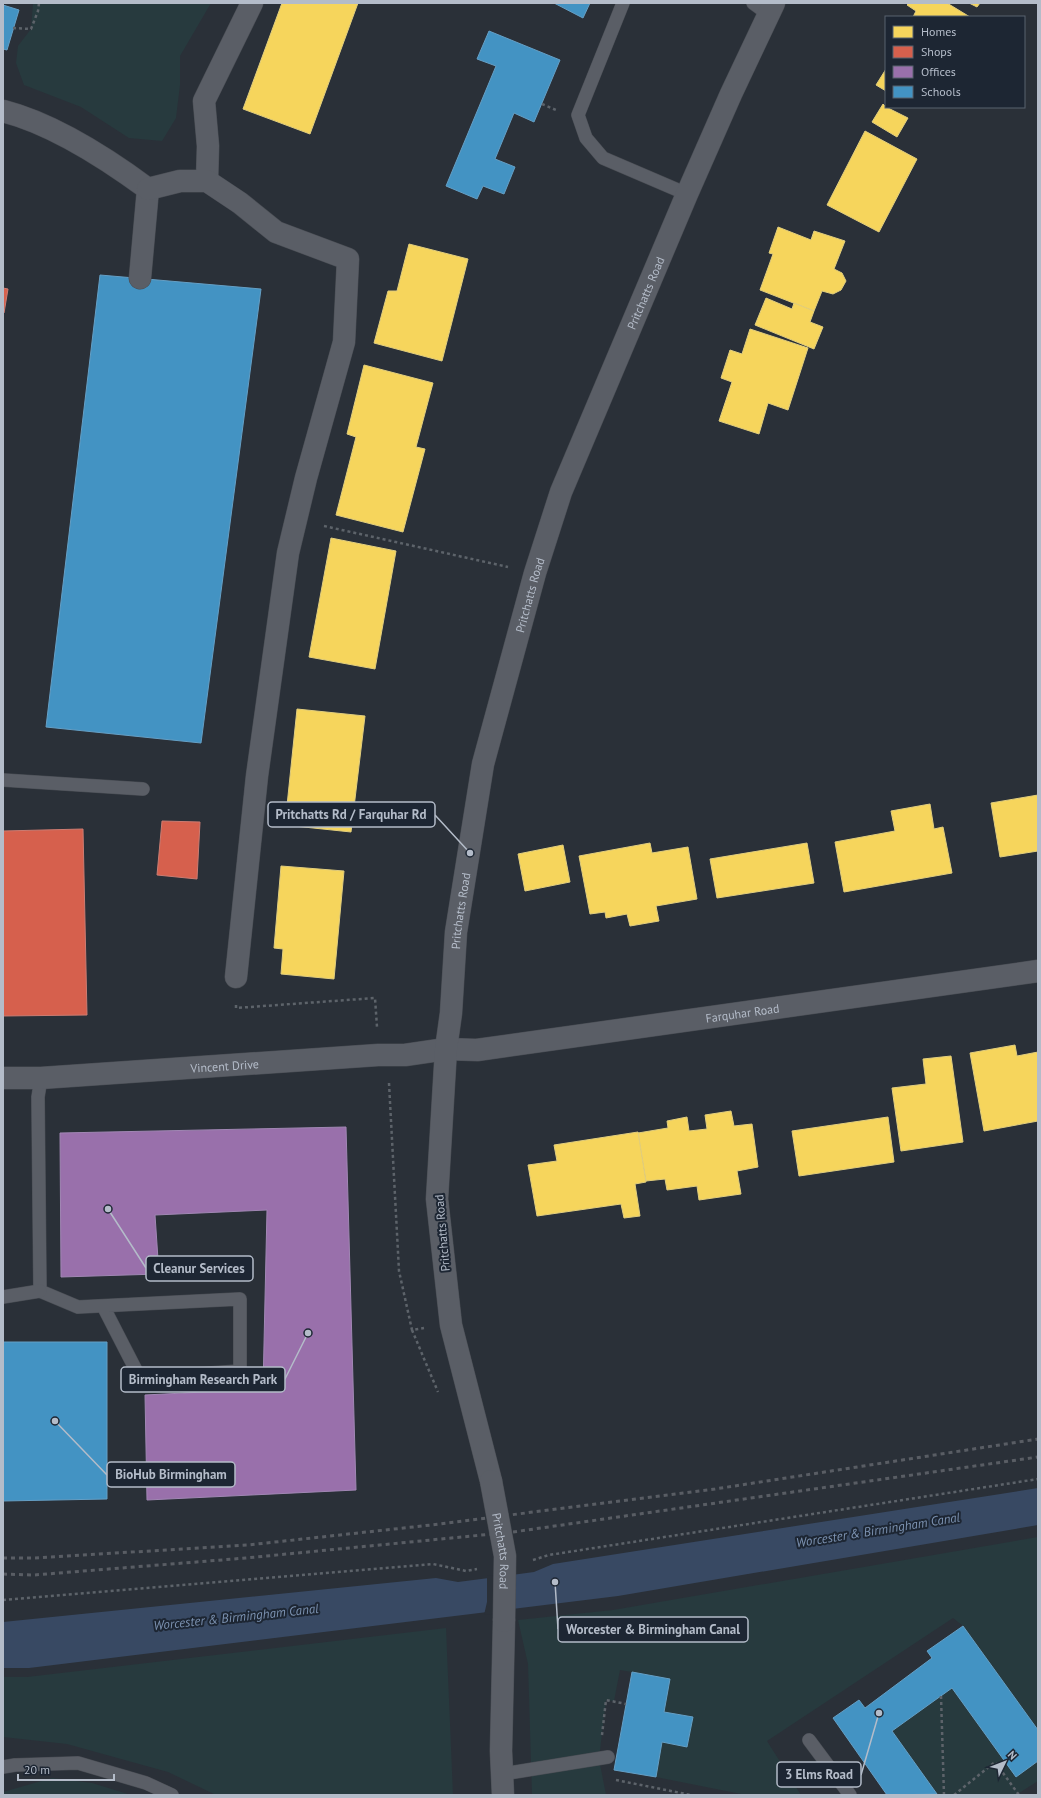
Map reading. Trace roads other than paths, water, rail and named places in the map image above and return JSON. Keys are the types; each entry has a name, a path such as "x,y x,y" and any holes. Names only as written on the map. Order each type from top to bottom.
{"street":[{"path":"206,182 208,146 204,101 252,3"},
{"name":"Pritchatts Road","path":"503,1785 502,1752 505,1556 491,1481 451,1325 438,1199 446,1049 451,1013 456,932 483,764 535,573 561,492 730,94 765,7"},
{"path":"3,111 26,117 108,160 148,189 180,181 206,182 240,203 276,232 348,259 344,342 306,478 288,553 257,776 236,977"},
{"path":"140,278 148,189"},
{"name":"Farquhar Road","path":"446,1049 477,1050 1038,971"},
{"name":"Vincent Drive","path":"3,1078 41,1078 378,1055 405,1055 446,1049"}],"lane":[{"path":"623,3 578,115 586,138 602,158 687,194"},
{"path":"3,780 143,789"},
{"path":"40,1291 38,1097 41,1078"},
{"path":"3,1296 40,1291 78,1307 240,1299 240,1371 140,1378 102,1306"},
{"path":"809,1740 850,1795"},
{"path":"503,1785 608,1757"},
{"path":"3,1767 15,1765 78,1763 146,1783 172,1795"}],"water":[{"path":"1038,1488 1038,1525 618,1596 29,1668 3,1668 3,1622 436,1578 458,1582 534,1572 553,1564"}],"railway":[{"path":"3,1558 34,1558 248,1545 431,1525 715,1489 1038,1439"},
{"path":"3,1574 34,1575 246,1558 513,1532 1038,1457"}],"place":[{"name":"Pritchatts Rd / Farquhar Rd","path":"470,853"},
{"name":"Cleanur Services","path":"108,1209"},
{"name":"Birmingham Research Park","path":"308,1333"},
{"name":"BioHub Birmingham","path":"55,1421"},
{"name":"Worcester & Birmingham Canal","path":"555,1582"},
{"name":"3 Elms Road","path":"879,1713"}]}
